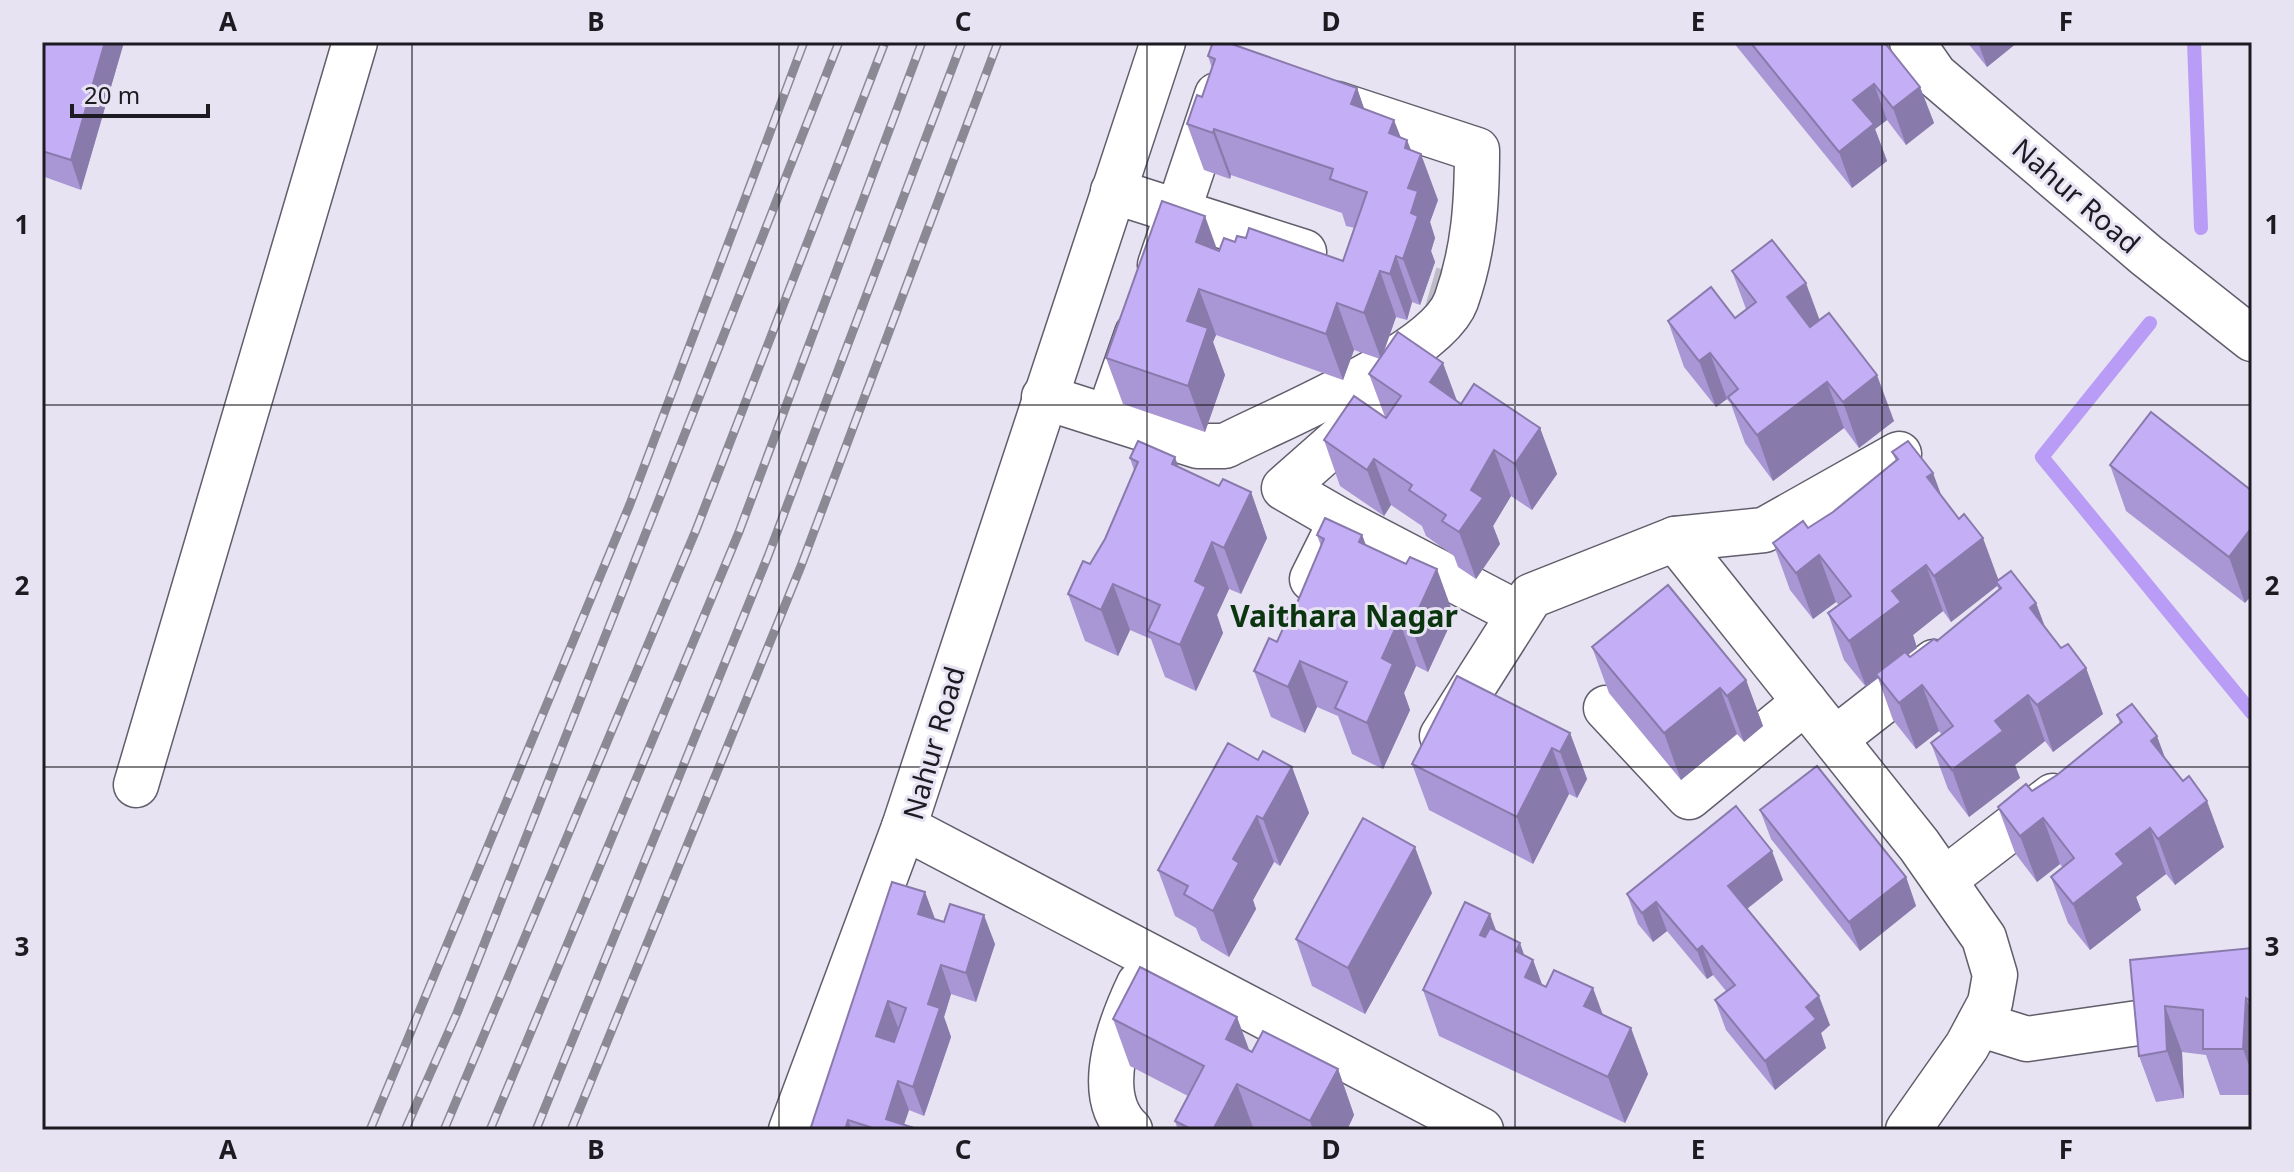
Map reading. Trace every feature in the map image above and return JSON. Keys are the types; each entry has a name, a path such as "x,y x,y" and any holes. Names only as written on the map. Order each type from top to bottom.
{"street":[{"path":"136,785 355,42"},
{"name":"Nahur Road","path":"1163,42 904,827 1481,1130"},
{"name":"Nahur Road","path":"1912,42 1935,75 2146,255 2252,339"},
{"path":"1108,417 1226,68 1256,78"},
{"path":"1044,397 1198,446 1225,446 1408,352 1440,326 1447,293 1477,220 1477,150 1300,92"},
{"path":"1113,191 1348,265"},
{"path":"1386,398 1284,488 1519,614"},
{"path":"1428,760 1531,596 1675,539 1764,530 1899,454"},
{"path":"1294,617 1341,521"},
{"path":"1675,539 1835,739 1944,880 1984,938 1995,975 1990,1003 1908,1130"},
{"path":"1835,739 1971,633"},
{"path":"1606,708 1689,797 1805,702"},
{"path":"1944,880 2090,768"},
{"path":"791,1130 904,827"},
{"path":"1130,1130 1119,1120 1110,1090 1123,1018 1152,959"},
{"path":"1979,1024 2027,1039 2102,1029 2138,1023 2252,984"}],"building":[{"path":"42,42 105,42 71,160 42,151"},
{"path":"1213,42 1226,42 1357,88 1351,104 1394,120 1389,133 1407,140 1405,148 1421,154 1408,188 1418,191 1411,213 1418,216 1403,259 1396,256 1390,274 1380,271 1364,313 1337,303 1326,334 1199,289 1187,321 1208,328 1188,386 1106,358 1162,201 1205,216 1196,242 1219,251 1224,238 1235,242 1237,236 1246,238 1249,228 1343,261 1367,192 1330,179 1333,169 1214,129 1213,133 1187,124 1197,95 1202,97 1215,59 1208,56"},
{"path":"1750,42 1884,42 1920,87 1893,108 1874,84 1853,100 1874,124 1839,152"},
{"path":"1772,240 1806,283 1787,297 1810,327 1829,313 1877,375 1843,402 1827,382 1757,435 1728,397 1738,389 1710,353 1699,361 1668,321 1711,287 1735,318 1756,302 1732,271"},
{"path":"1398,332 1443,363 1430,382 1461,404 1474,384 1540,428 1515,464 1494,450 1471,490 1483,498 1459,532 1442,521 1446,515 1409,490 1412,485 1374,459 1367,470 1324,440 1354,396 1386,418 1401,396 1369,374"},
{"path":"2151,412 2252,491 2252,527 2229,557 2110,465"},
{"path":"1138,441 1175,457 1172,464 1219,486 1223,479 1251,492 1224,548 1212,542 1195,581 1206,587 1180,645 1148,631 1160,605 1113,584 1101,610 1068,594 1083,561 1090,564 1105,539 1138,462 1130,458"},
{"path":"1908,441 1933,473 1927,477 1959,519 1964,514 1983,538 1934,576 1926,565 1892,591 1901,602 1849,641 1828,613 1851,596 1819,555 1796,573 1773,543 1803,521 1808,528 1833,512 1898,459 1892,452"},
{"path":"1325,518 1362,535 1359,542 1406,564 1410,557 1437,569 1411,626 1399,620 1382,658 1393,664 1367,723 1335,708 1347,682 1300,661 1288,687 1254,671 1269,638 1277,642 1289,615 1292,615 1324,539 1317,535"},
{"path":"2011,571 2036,603 2030,608 2061,648 2068,644 2086,668 2037,705 2028,695 1995,721 2003,731 1952,770 1931,743 1953,726 1922,685 1899,703 1876,674 1905,652 1910,657 1934,639 1937,641 2001,588 1996,582"},
{"path":"1668,585 1746,680 1727,696 1720,688 1664,733 1592,647"},
{"path":"1457,676 1570,733 1560,752 1552,748 1517,817 1412,764"},
{"path":"2132,704 2157,736 2151,741 2183,781 2189,776 2207,801 2158,839 2150,828 2116,854 2124,864 2073,904 2051,877 2074,858 2043,818 2020,836 1998,807 2026,784 2032,791 2057,775 2122,722 2117,715"},
{"path":"1228,743 1258,760 1263,751 1292,767 1263,819 1257,816 1233,859 1239,863 1213,911 1184,894 1188,886 1158,870"},
{"path":"1817,766 1906,877 1849,922 1760,810"},
{"path":"1736,806 1772,851 1728,886 1819,996 1806,1007 1816,1019 1765,1061 1715,1000 1735,985 1702,946 1697,950 1656,902 1642,913 1627,894"},
{"path":"1363,818 1415,847 1348,968 1296,939"},
{"path":"892,882 925,892 918,914 944,922 950,904 984,915 966,973 941,965 928,1004 940,1008 913,1087 898,1081 886,1119 914,1130 868,1130 870,1127 848,1120 845,1130 810,1130","holes":["888,1001 906,1008 894,1042 876,1036"]},
{"path":"1465,902 1490,914 1480,935 1485,937 1490,928 1520,943 1516,951 1533,960 1525,977 1546,987 1554,970 1593,988 1584,1006 1631,1028 1608,1077 1423,990"},
{"path":"2252,948 2252,1002 2246,998 2243,1049 2203,1049 2203,1010 2165,1006 2167,1051 2139,1056 2130,960"},
{"path":"1140,967 1237,1017 1226,1039 1252,1052 1263,1031 1338,1069 1310,1121 1237,1084 1213,1130 1193,1130 1175,1121 1204,1066 1113,1019"}],"waterway":[{"path":"2194,42 2201,228"},
{"path":"2150,323 2042,457 2252,713"}],"tunnel":[{"path":"1367,270 1438,291"}],"railway":[{"path":"370,1130 630,504 804,42"},
{"path":"405,1130 457,1013 839,42"},
{"path":"444,1130 696,530 885,42"},
{"path":"490,1130 739,532 922,42"},
{"path":"536,1130 768,556 962,42"},
{"path":"571,1130 801,566 998,42"}],"district":[{"name":"Vaithara Nagar","path":"1344,617"}]}
